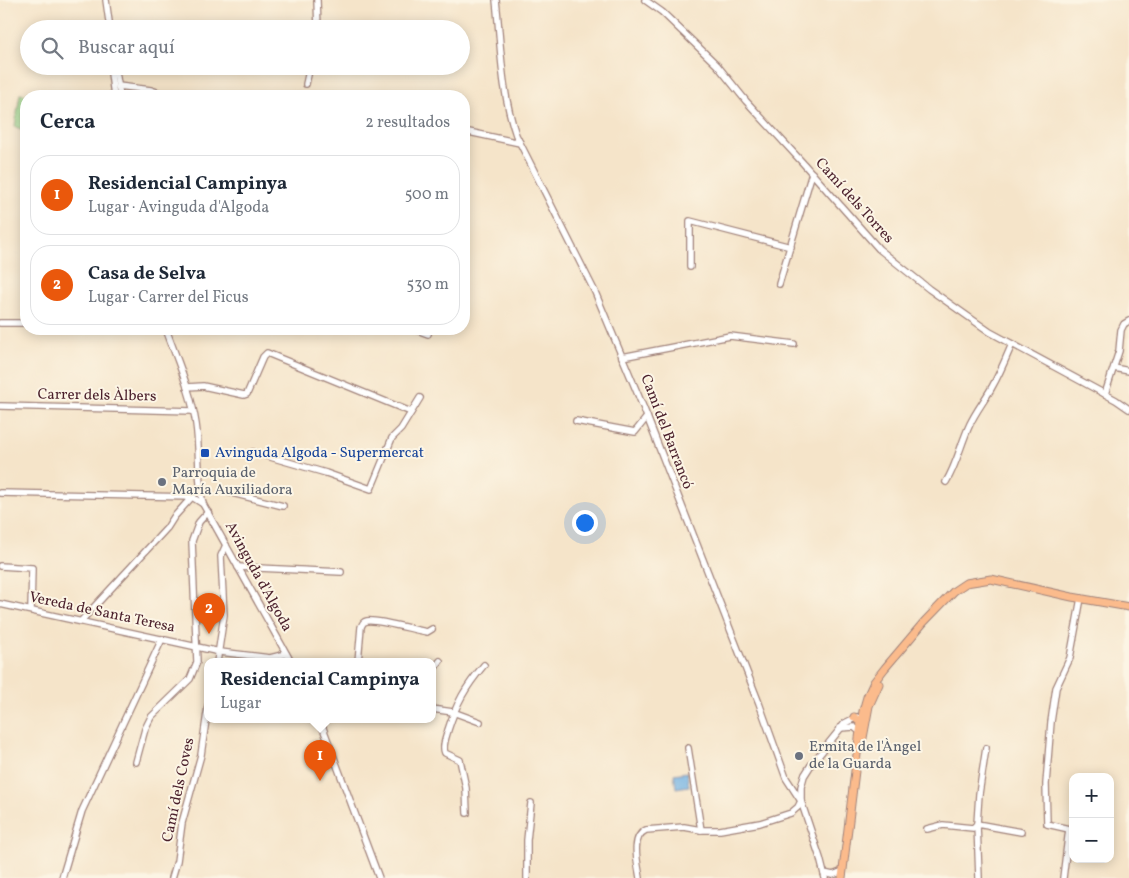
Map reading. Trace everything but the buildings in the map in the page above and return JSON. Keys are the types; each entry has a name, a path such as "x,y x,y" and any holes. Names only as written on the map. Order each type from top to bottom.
{"main road":[{"path":"844,876 852,832 862,744 863,728 861,719 867,697 874,682 930,616 954,591 966,583 991,579 1129,607"},
{"path":"862,744 869,706 879,683 893,660"},
{"path":"844,876 857,729 873,690 879,683"},
{"path":"854,718 861,719"}],"street":[{"path":"106,0 109,20"},
{"path":"317,0 318,20"},
{"name":"Camí del Barrancó","path":"496,0 508,107 520,143 595,292 647,417 759,702 786,778 801,802 828,876 844,876"},
{"name":"Camí dels Torres","path":"645,0 662,12 717,65 746,101 879,249 929,290 990,332 1129,409"},
{"path":"111,75 113,90"},
{"path":"116,75 119,90"},
{"path":"306,84 308,75"},
{"path":"118,86 151,90"},
{"path":"470,132 520,143"},
{"path":"780,284 812,173"},
{"path":"690,267 690,221 790,247"},
{"path":"1105,394 1119,351 1121,330 1124,324 1129,321"},
{"path":"0,323 20,323"},
{"name":"Avinguda d'Algoda","path":"168,335 194,411 203,504 288,658"},
{"path":"622,357 730,336 794,344"},
{"path":"946,482 959,455 969,426 1000,373 1012,344"},
{"path":"187,387 203,386 244,395 247,394 262,357 267,353 411,412"},
{"path":"1114,368 1129,371"},
{"path":"253,452 326,473 371,489 392,438 401,429 420,398"},
{"name":"Carrer dels Àlbers","path":"0,406 194,411"},
{"path":"576,421 635,432 647,417"},
{"path":"80,621 167,528 174,517 200,488"},
{"path":"224,491 283,506"},
{"path":"0,493 192,498 203,504"},
{"path":"136,762 145,729 151,717 190,679 197,662 192,541 198,522 208,512"},
{"path":"218,658 224,615 221,556 226,545"},
{"path":"0,566 32,568 31,610"},
{"path":"238,567 341,572"},
{"path":"1063,878 1069,829 1047,824 1046,784 1056,688 1070,658 1080,598"},
{"name":"Vereda de Santa Teresa","path":"0,604 251,658"},
{"path":"358,658 361,627 363,623 368,621 427,632 432,629"},
{"path":"62,878 82,810 162,639"},
{"name":"Vereda de Santa Teresa","path":"270,658 286,654"},
{"path":"436,666 440,660"},
{"path":"467,813 466,788 460,760 445,753 443,750 453,712 460,697 484,665"},
{"path":"436,710 453,712 480,722"},
{"path":"640,878 637,839 640,832 660,828 684,827 701,830 720,830 760,823 791,813 801,802 804,776 845,722 854,718"},
{"name":"Camí dels Coves","path":"172,878 177,861 182,823 201,755 206,723"},
{"path":"321,723 379,878"},
{"path":"840,728 857,729"},
{"path":"688,748 701,830"},
{"path":"979,878 977,824 979,794 986,748"},
{"path":"527,878 526,840 531,803"},
{"path":"926,829 943,825 973,828 977,824"},
{"path":"977,824 1021,832"}],"green space":[{"path":"20,94 20,129 15,127"}],"water":[{"path":"687,772 689,786 676,788 674,774"}],"place":[{"name":"Avinguda Algoda - Supermercat","path":"205,453"},
{"name":"Parroquia de María Auxiliadora","path":"162,482"},
{"name":"Casa de Selva","path":"209,634"},
{"name":"Ermita de l'Àngel de la Guarda","path":"799,756"},
{"name":"Residencial Campinya","path":"320,781"}]}
